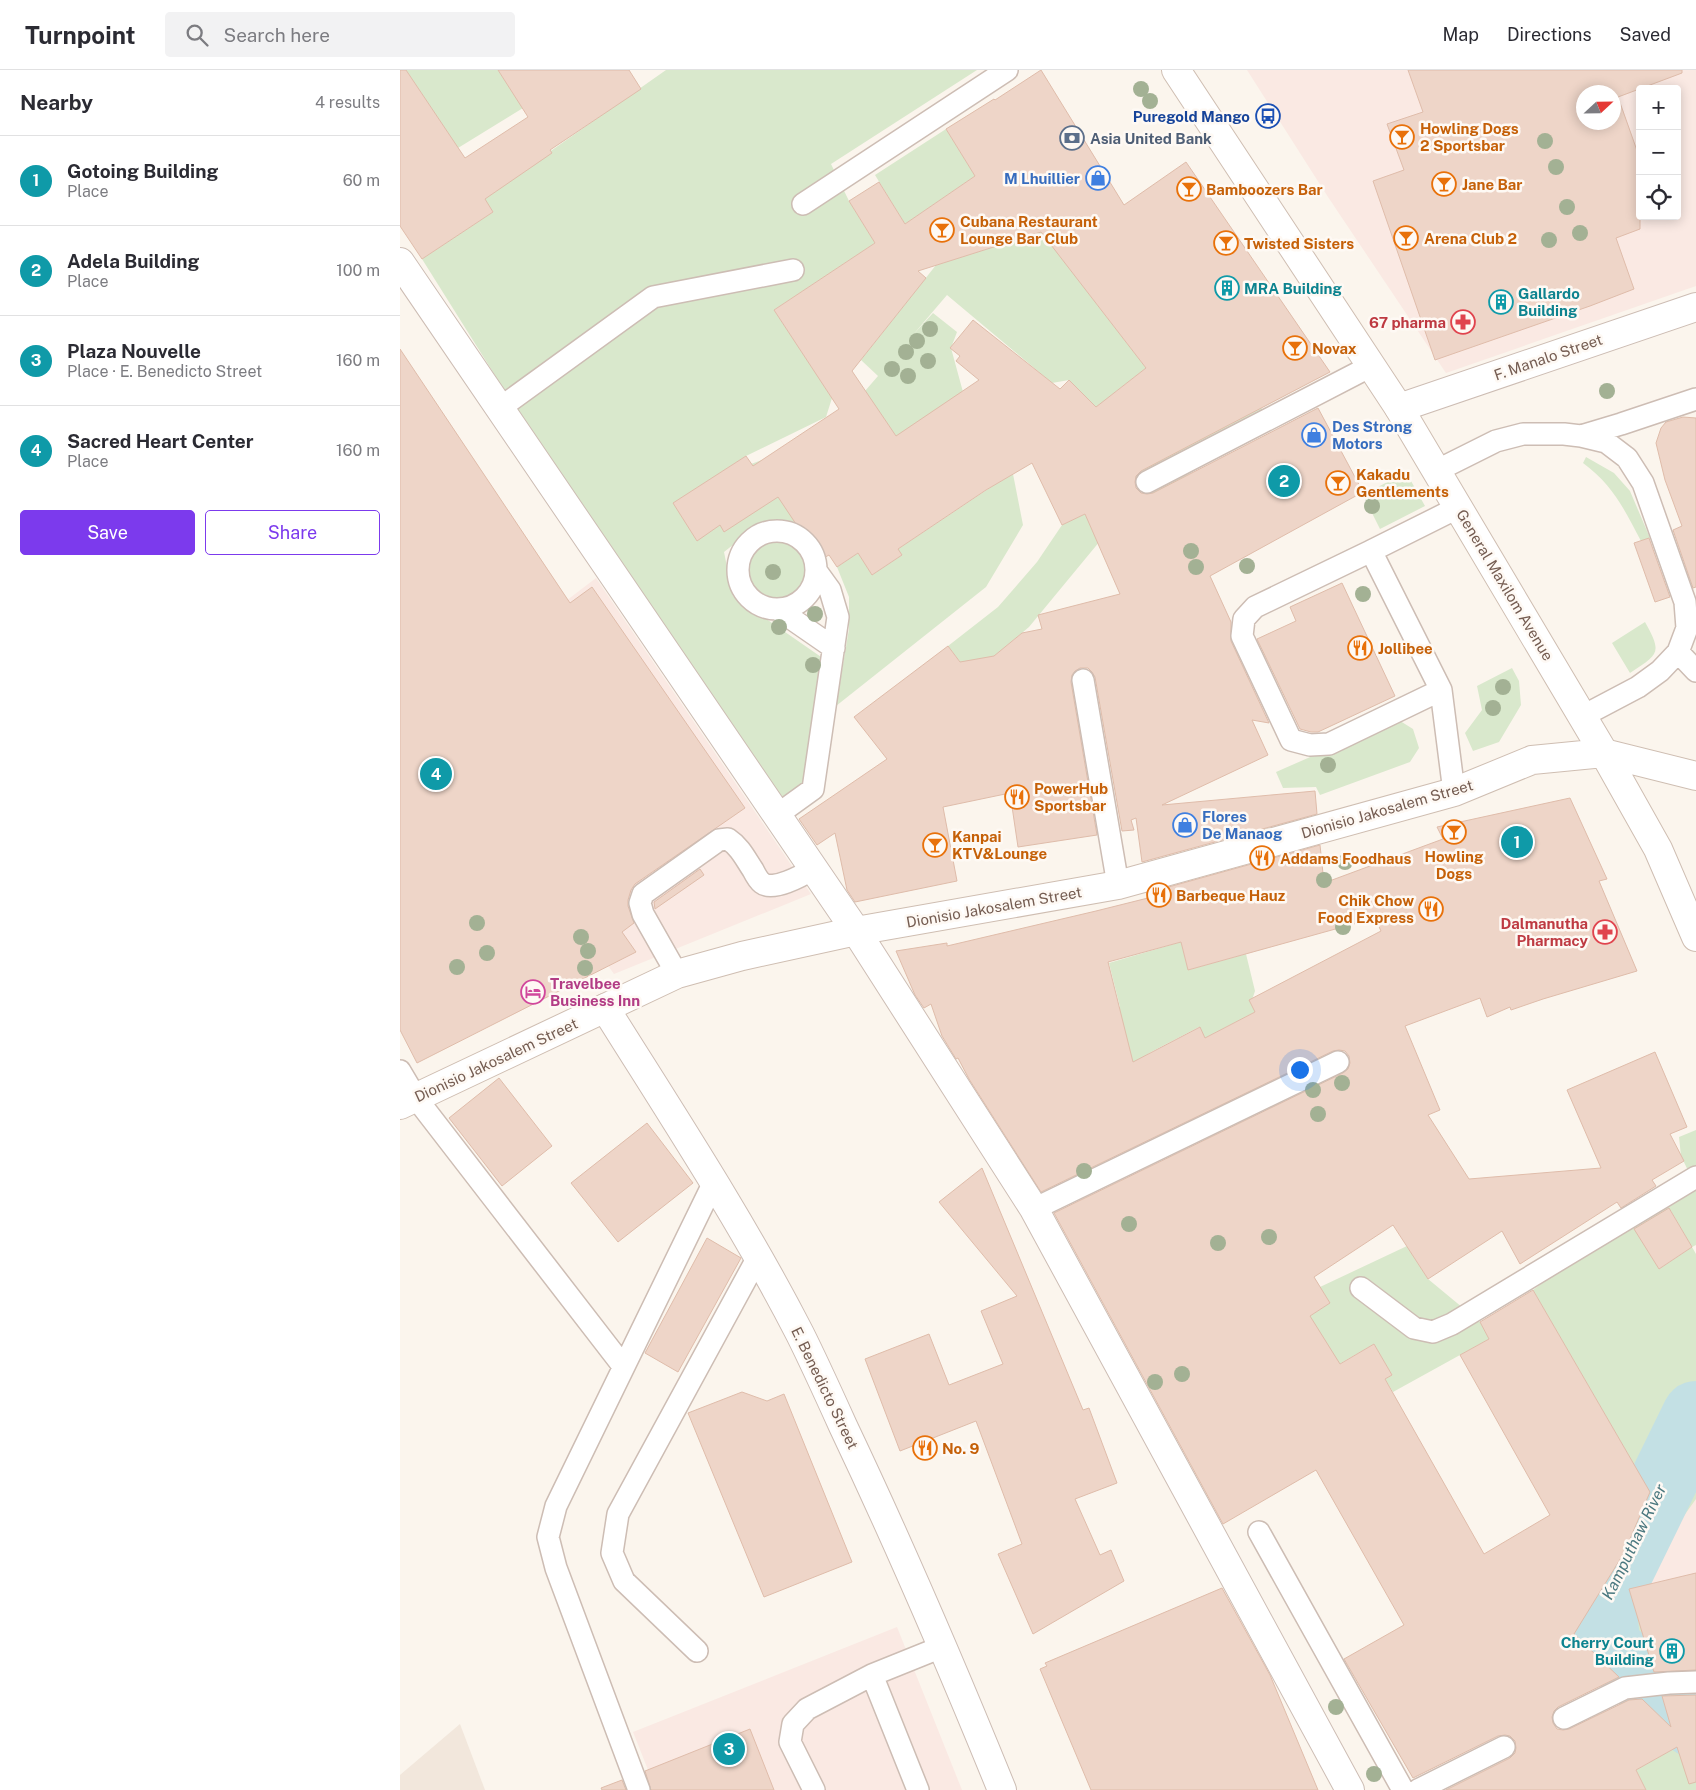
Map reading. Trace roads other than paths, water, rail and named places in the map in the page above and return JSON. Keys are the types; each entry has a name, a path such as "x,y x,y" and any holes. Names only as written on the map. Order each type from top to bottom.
{"street":[{"name":"General Maxilom Avenue","path":"1176,70 1400,408 1604,752 1658,849 1696,937"},
{"path":"400,262 856,931 1034,1209 1350,1790"},
{"name":"F. Manalo Street","path":"1400,408 1696,307"},
{"path":"1604,752 1696,776"},
{"name":"Dionisio Jakosalem Street","path":"408,1102 676,974 742,956 856,931 1118,885 1454,792 1532,760 1604,752"},
{"name":"E. Benedicto Street","path":"605,1008 714,1182 758,1257 813,1361 944,1646 1002,1790"}],"lane":[{"path":"803,204 1007,70"},
{"path":"500,408 653,297 794,270"},
{"path":"1147,482 1371,366"},
{"path":"1581,436 1696,399"},
{"path":"1436,471 1496,441 1523,434 1564,434 1606,442 1627,458 1643,483 1685,602 1687,628 1678,652 1660,671 1638,687 1583,716"},
{"path":"1441,690 1329,744 1310,745 1291,740 1242,636 1244,619 1255,607 1459,507"},
{"path":"777,815 813,789 834,648 838,616 830,590 817,572 812,551 797,536 778,530 758,536 742,550 738,570 743,591 759,605 779,610 834,648"},
{"path":"1371,551 1441,690 1454,792"},
{"path":"779,610 798,604 812,590 817,572"},
{"path":"1678,652 1696,671"},
{"path":"1083,680 1118,885"},
{"path":"676,974 643,914 640,903 643,894 719,840 728,839 738,846 761,882 768,886 799,877 813,869"},
{"path":"1034,1209 1338,1062"},
{"path":"400,1072 408,1102 623,1366"},
{"path":"1361,1288 1414,1328 1433,1332 1460,1319 1696,1177"},
{"path":"639,1790 556,1568 548,1538 556,1506 714,1182"},
{"path":"697,1651 624,1581 612,1553 618,1514 758,1257"},
{"path":"1258,1532 1403,1790"},
{"path":"814,1790 790,1742 793,1724 806,1709 872,1675 944,1646"},
{"path":"872,1675 918,1790"},
{"path":"1564,1718 1624,1688 1696,1682"},
{"path":"1418,1790 1504,1747"}],"waterway":[{"name":"Kamputhaw River","path":"1696,1415 1602,1607 1607,1647 1696,1725"}],"place":[{"name":"Puregold Mango","path":"1268,116"},
{"name":"Howling Dogs 2 Sportsbar","path":"1402,137"},
{"name":"Asia United Bank","path":"1072,138"},
{"name":"M Lhuillier","path":"1098,178"},
{"name":"Jane Bar","path":"1444,184"},
{"name":"Bamboozers Bar","path":"1189,189"},
{"name":"Cubana Restaurant Lounge Bar Club","path":"942,230"},
{"name":"Arena Club 2","path":"1406,238"},
{"name":"Twisted Sisters","path":"1226,243"},
{"name":"MRA Building","path":"1227,288"},
{"name":"Gallardo Building","path":"1501,302"},
{"name":"67 pharma","path":"1463,322"},
{"name":"Novax","path":"1295,348"},
{"name":"Des Strong Motors","path":"1314,435"},
{"name":"Adela Building","path":"1284,481"},
{"name":"Kakadu Gentlements","path":"1338,483"},
{"name":"Jollibee","path":"1360,648"},
{"name":"Sacred Heart Center","path":"436,774"},
{"name":"PowerHub Sportsbar","path":"1017,797"},
{"name":"Flores De Manaog","path":"1185,825"},
{"name":"Howling Dogs","path":"1454,832"},
{"name":"Gotoing Building","path":"1517,842"},
{"name":"Kanpai KTV&Lounge","path":"935,845"},
{"name":"Addams Foodhaus","path":"1262,858"},
{"name":"Barbeque Hauz","path":"1159,895"},
{"name":"Chik Chow Food Express","path":"1431,909"},
{"name":"Dalmanutha Pharmacy","path":"1605,932"},
{"name":"Travelbee Business Inn","path":"533,992"},
{"name":"No. 9","path":"925,1448"},
{"name":"Cherry Court Building","path":"1672,1651"},
{"name":"Plaza Nouvelle","path":"729,1749"}]}
